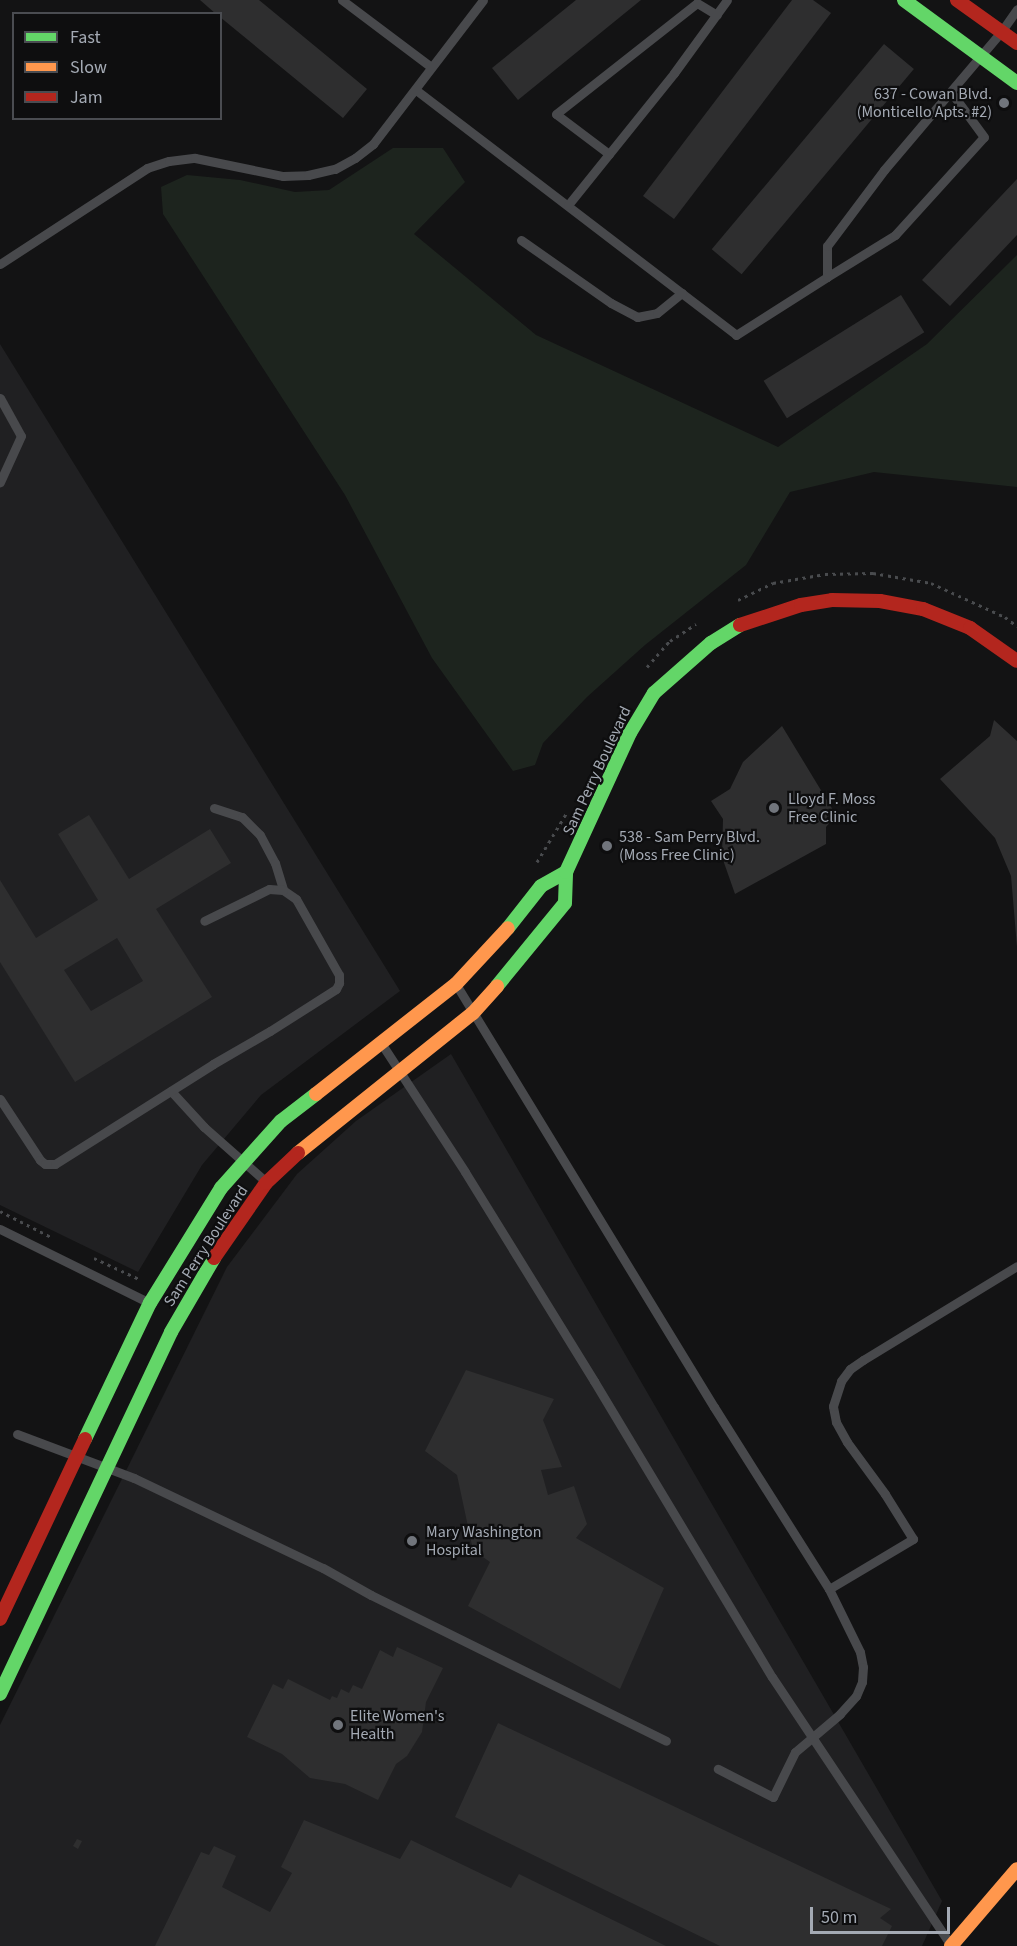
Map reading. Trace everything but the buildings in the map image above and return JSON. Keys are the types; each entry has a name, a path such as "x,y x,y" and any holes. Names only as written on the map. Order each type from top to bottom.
{"street":[{"path":"903,0 1017,83"},
{"path":"957,0 1017,43"},
{"name":"Sam Perry Boulevard","path":"0,1694 171,1332 213,1258 267,1183 301,1150 473,1013 530,948 565,903 566,872 630,733 654,693 711,643 745,623 801,605 832,600 890,602 923,609 979,633 1017,661"},
{"name":"Sam Perry Boulevard","path":"0,1619 150,1303 193,1228 221,1188 280,1121 456,984 506,931 541,886 566,872"},
{"path":"951,1946 1017,1869"}],"lane":[{"path":"342,0 430,66"},
{"path":"0,264 147,168 169,161 195,158 283,176 308,175 335,168 355,158 373,144 416,90 430,66 483,0"},
{"path":"568,205 674,73 727,0"},
{"path":"609,154 556,114 698,3 717,15"},
{"path":"827,277 827,246 884,170 1001,32 1017,9"},
{"path":"416,90 736,335 894,235 984,137 951,92"},
{"path":"521,240 610,303 637,317 657,313 681,293"},
{"path":"0,398 21,436 0,482"},
{"path":"214,808 242,817 260,835 275,863 283,890"},
{"path":"0,1099 40,1160 45,1164 55,1164 336,989 339,975 296,899 283,890 269,889 204,921"},
{"path":"456,984 714,1407 829,1589 860,1652 863,1667 862,1682 856,1696 840,1714 795,1752 773,1797 718,1769"},
{"path":"380,1041 465,1172 772,1677 951,1946"},
{"path":"171,1091 243,1164 267,1183"},
{"path":"0,1229 150,1303"},
{"path":"829,1589 913,1539 885,1494 847,1442 836,1422 833,1406 841,1381 850,1369 863,1360 1017,1266"},
{"path":"17,1434 106,1467 271,1543 666,1741"}],"path":[{"path":"731,603 773,583 825,574 873,573 931,583 1005,617 1017,626"},
{"path":"644,671 670,641 700,621"},
{"path":"534,867 566,814"},
{"path":"0,1211 64,1243"},
{"path":"85,1254 139,1279"}],"shaded area":[{"path":"393,148 443,148 465,182 414,234 536,335 778,447 927,344 1017,255 1017,487 874,472 790,492 746,565 645,645 587,697 543,743 535,765 513,771 432,658 345,495 163,214 161,187 187,175 240,180 295,192 329,190"},
{"path":"0,344 400,991 261,1095 202,1165 138,1272 0,1205"},
{"name":"Mary Washington Hospital","path":"451,1054 942,1901 922,1946 0,1946 0,1725 227,1267 297,1174 356,1121"}],"traffic: fast":[{"path":"904,0 1017,83"},
{"path":"497,986 565,903 566,872 630,733 654,693 711,643 740,625"},
{"path":"508,928 541,886 566,872"},
{"path":"85,1439 150,1303 221,1188 281,1121 316,1094"},
{"path":"0,1694 171,1332 214,1258"}],"traffic: slow":[{"path":"316,1094 456,984 508,928"},
{"path":"298,1153 473,1013 497,986"},
{"path":"951,1946 1017,1869"}],"traffic: jam":[{"path":"957,0 1017,43"},
{"path":"740,625 801,605 832,600 880,601 923,609 970,628 1017,661"},
{"path":"214,1258 266,1183 298,1153"},
{"path":"0,1619 85,1439"}],"place":[{"name":"637 - Cowan Blvd. (Monticello Apts. #2)","path":"1004,103"},
{"name":"Lloyd F. Moss Free Clinic","path":"774,808"},
{"name":"538 - Sam Perry Blvd. (Moss Free Clinic)","path":"607,846"},
{"name":"Mary Washington Hospital","path":"412,1541"},
{"name":"Elite Women's Health","path":"338,1725"}]}
